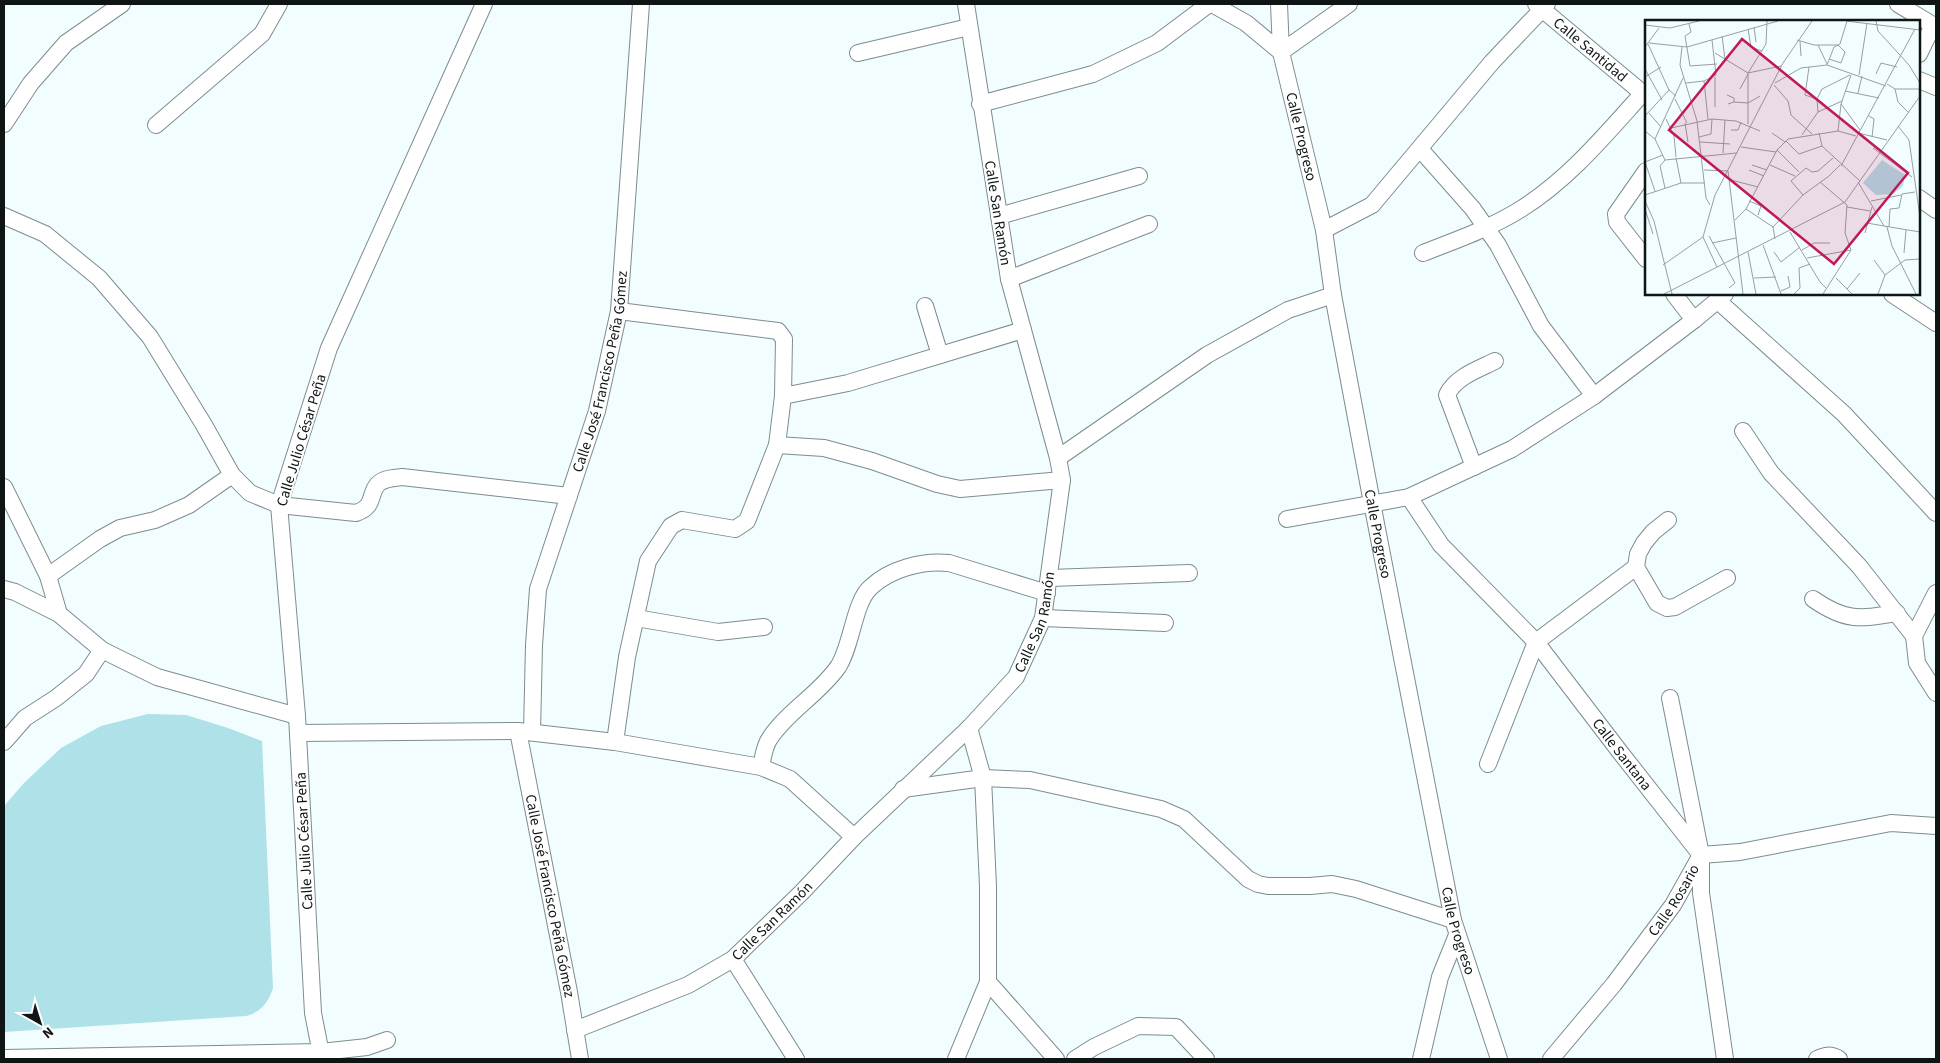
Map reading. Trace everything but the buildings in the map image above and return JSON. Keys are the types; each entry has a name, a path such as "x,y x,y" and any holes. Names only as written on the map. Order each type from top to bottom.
{"street":[{"path":"4,124 31,83 66,43 122,4"},
{"path":"156,125 262,34 279,4"},
{"name":"Calle Julio César Peña","path":"322,1056 313,1014 297,716 279,505 329,348 484,4"},
{"name":"Calle José Francisco Peña Gómez","path":"580,1059 525,732 538,589 597,411 619,311 641,4"},
{"name":"Calle San Ramón","path":"575,1030 688,986 733,959 802,892 854,837 969,728 1016,677 1043,618 1049,586 1062,480 1058,458 1009,279 980,104 966,4"},
{"path":"980,104 1093,74 1157,43 1210,4 1246,23 1281,52 1350,4"},
{"name":"Calle Progreso","path":"1279,4 1281,52 1324,230 1333,295 1372,503 1455,928 1498,1059"},
{"path":"1898,4 1935,26 1920,52"},
{"path":"1324,230 1372,206 1541,5"},
{"name":"Calle Santidad","path":"1541,5 1644,94"},
{"path":"858,53 969,27"},
{"path":"1920,80 1936,88"},
{"path":"1423,253 1521,210 1556,183 1595,147 1644,94"},
{"path":"1420,149 1473,209 1498,245 1542,326 1594,396"},
{"path":"1645,172 1616,214 1617,222 1645,258"},
{"path":"999,216 1139,176"},
{"path":"1920,199 1936,210"},
{"path":"4,216 45,234 99,278 150,336 232,475 250,493 279,505 356,513 365,510 371,501 377,485 387,479 402,477 569,496"},
{"path":"1009,279 1149,224"},
{"path":"1058,458 1207,355 1288,310 1333,295"},
{"path":"1675,295 1694,320"},
{"path":"1894,295 1936,322"},
{"path":"1287,519 1409,497 1512,449 1594,396 1721,298 1844,414 1936,513"},
{"path":"925,306 940,355"},
{"path":"615,742 627,657 648,561 671,526 682,520 735,529 747,520 777,445 783,396 784,338 778,331 619,311"},
{"path":"783,396 848,383 1023,330"},
{"path":"1474,467 1447,395 1450,388 1462,379 1495,361"},
{"path":"1742,430 1771,473 1859,566 1897,612 1914,636 1917,664 1936,693"},
{"path":"777,445 824,448 872,461 936,484 960,489 1062,480"},
{"path":"48,576 100,539 120,528 155,520 190,505 232,475"},
{"path":"4,487 48,576 59,614"},
{"name":"Calle Santana","path":"1409,497 1441,545 1536,642 1701,855"},
{"path":"1668,520 1653,532 1644,543 1638,554 1636,567 1656,603 1667,608 1675,607 1727,578"},
{"path":"761,767 769,739 839,666 848,647 861,602 869,588 882,578 904,568 943,562 1049,586 1189,573"},
{"path":"1488,764 1536,642 1636,567"},
{"path":"4,589 15,592 59,614 102,650 156,677 297,716"},
{"path":"1914,636 1936,593"},
{"path":"1813,599 1840,615 1852,617 1865,618 1897,612"},
{"path":"636,618 718,632 764,627"},
{"path":"1043,618 1165,623"},
{"path":"4,742 25,718 56,698 86,674 102,650"},
{"path":"1670,698 1701,855 1702,893 1725,1059"},
{"path":"956,1059 988,982 988,886 983,778 969,728"},
{"path":"298,733 525,732 615,742 761,767 790,779 854,837"},
{"path":"903,790 983,778 1030,780 1161,809 1184,819 1248,879 1258,884 1268,886 1310,886 1332,884 1356,889 1455,928 1440,977 1421,1059"},
{"name":"Calle Rosario","path":"1551,1059 1614,984 1673,905 1701,855 1740,852 1891,823 1936,826"},
{"path":"733,959 796,1059"},
{"path":"988,982 1056,1059"},
{"path":"1075,1059 1094,1047 1138,1026 1176,1027 1206,1059"},
{"path":"4,1058 322,1056 367,1047 387,1040"},
{"path":"1817,1059 1832,1055 1838,1059"}],"shaded area":[{"path":"148,714 186,715 262,741 273,988 271,993 260,1009 246,1016 4,1032 4,806 24,783 61,748 101,726"}]}
